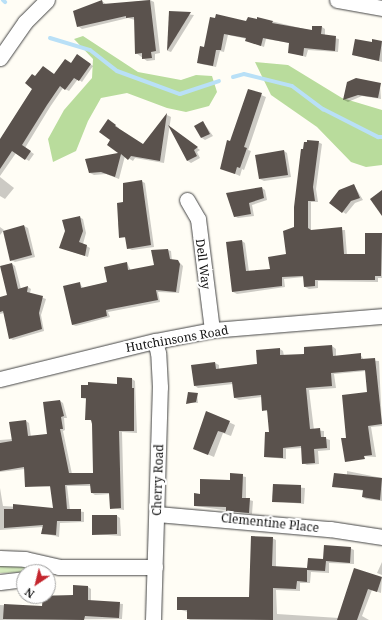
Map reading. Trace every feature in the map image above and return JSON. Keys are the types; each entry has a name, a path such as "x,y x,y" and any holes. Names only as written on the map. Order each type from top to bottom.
{"street":[{"path":"0,58 25,22 47,0"},
{"path":"337,0 382,8"},
{"name":"Dell Way","path":"187,200 198,220 212,330"},
{"name":"Hutchinsons Road","path":"0,379 155,341 212,330 382,316"},
{"name":"Cherry Road","path":"153,620 160,387 158,353 155,341"},
{"name":"Clementine Place","path":"157,514 330,529 382,537"},
{"path":"0,558 25,559 39,564"},
{"path":"56,569 155,567"},
{"path":"0,582 16,580"}],"green space":[{"path":"83,36 138,72 181,80 196,75 212,76 217,92 209,106 186,112 167,108 127,93 101,98 88,121 76,151 53,162 48,139 64,110 92,78 93,59 74,39"},
{"path":"255,62 288,65 342,98 382,110 382,165 366,167 351,162 317,127 271,95"},
{"path":"3,563 16,565 16,572 0,573 0,564"}],"building":[{"path":"102,0 103,4 150,0 156,51 151,52 152,58 142,59 142,53 135,54 134,17 126,18 126,16 77,27 73,11"},
{"path":"169,11 191,12 167,51"},
{"path":"216,14 246,21 248,17 257,19 257,17 273,21 272,23 312,30 312,26 322,26 321,34 336,36 335,51 304,48 303,56 288,53 289,43 263,38 261,46 245,41 246,38 224,34 221,50 216,50 213,66 197,63 200,46 204,47 210,17 215,18"},
{"path":"355,39 372,42 372,39 382,41 379,61 352,55"},
{"path":"77,54 91,64 79,81 74,78 65,90 60,86 22,145 31,151 25,160 12,151 0,169 0,139 32,89 25,83 32,74 35,76 43,66 54,74 65,59 71,63"},
{"path":"356,78 381,83 378,98 358,95 343,100 347,82"},
{"path":"248,89 262,93 244,147 247,148 240,168 237,167 235,174 220,169 227,140 230,141"},
{"path":"167,113 160,161 131,156 128,160 121,154 115,177 101,172 89,173 85,159 118,153 107,145 110,140 99,132 108,119 116,125 115,126 143,144"},
{"path":"203,121 210,134 201,138 194,126"},
{"path":"168,125 198,147 194,150 197,156 187,161"},
{"path":"307,140 319,141 313,187 315,201 308,201 308,228 311,230 342,227 344,254 365,254 365,233 382,233 381,276 375,276 375,280 315,280 315,286 304,287 303,276 282,277 282,286 232,292 226,242 242,240 246,271 270,269 268,257 286,254 283,231 294,227 294,207 301,149 303,149 304,142 307,142"},
{"path":"284,150 288,175 259,179 255,155"},
{"path":"142,180 151,245 127,249 125,237 119,238 117,203 123,202 123,183"},
{"path":"354,184 360,198 351,201 342,213 329,203 339,190"},
{"path":"262,187 264,198 249,203 251,214 234,217 226,193"},
{"path":"382,190 382,216 370,199"},
{"path":"80,216 83,231 79,242 87,245 85,256 59,248 65,231 62,220"},
{"path":"24,225 32,255 10,261 3,231"},
{"path":"168,249 170,259 178,260 180,264 176,292 156,290 158,300 106,310 107,316 72,325 63,286 80,282 81,288 107,282 104,267 127,262 128,270 154,265 151,250"},
{"path":"12,263 18,289 28,286 27,292 43,296 39,313 42,329 9,339 3,311 0,312 0,297 7,295 0,266"},
{"path":"332,345 333,356 361,353 361,359 375,358 382,424 368,426 372,455 364,456 365,459 345,462 341,438 346,438 342,395 367,392 365,370 331,373 332,386 306,388 310,429 320,428 321,437 326,437 327,448 314,449 315,463 302,464 301,446 283,448 283,458 264,457 265,432 269,432 267,410 262,411 261,395 234,398 232,382 194,386 191,365 215,362 216,369 257,364 256,350 280,348 280,355 304,354 304,347"},
{"path":"117,377 132,378 132,388 134,388 134,431 119,431 121,508 110,509 109,493 91,493 90,484 65,485 67,509 81,509 81,521 57,521 56,535 41,534 43,525 4,528 4,509 13,509 13,504 53,508 50,486 25,487 24,467 0,471 0,443 12,441 9,422 26,420 28,436 47,434 43,402 60,400 64,416 61,417 63,429 60,429 69,473 93,473 92,424 91,420 85,420 86,398 81,398 81,385 88,385 88,382 117,384"},
{"path":"188,392 198,393 196,402 186,404"},
{"path":"206,411 230,421 225,433 218,431 208,455 193,449"},
{"path":"230,473 243,474 242,498 250,498 249,513 226,511 226,507 194,506 194,493 200,494 200,479 230,480"},
{"path":"334,473 382,478 380,500 362,497 363,490 332,487"},
{"path":"273,484 301,485 301,503 272,502"},
{"path":"92,515 117,515 117,534 92,535"},
{"path":"251,536 273,537 272,566 307,568 308,558 323,559 324,545 351,547 350,563 326,561 325,571 307,570 307,582 297,581 296,589 273,588 273,620 187,619 187,610 177,610 177,597 249,597"},
{"path":"354,568 382,577 377,592 368,589 357,620 337,620"},
{"path":"73,585 88,586 88,600 120,602 119,618 85,616 84,620 3,619 4,604 42,606 42,604 56,604 56,596 73,595"}],"waterway":[{"path":"50,38 90,50 117,71 180,94 219,81"},
{"path":"233,77 244,74 292,86 323,109 378,137 382,137"}]}
